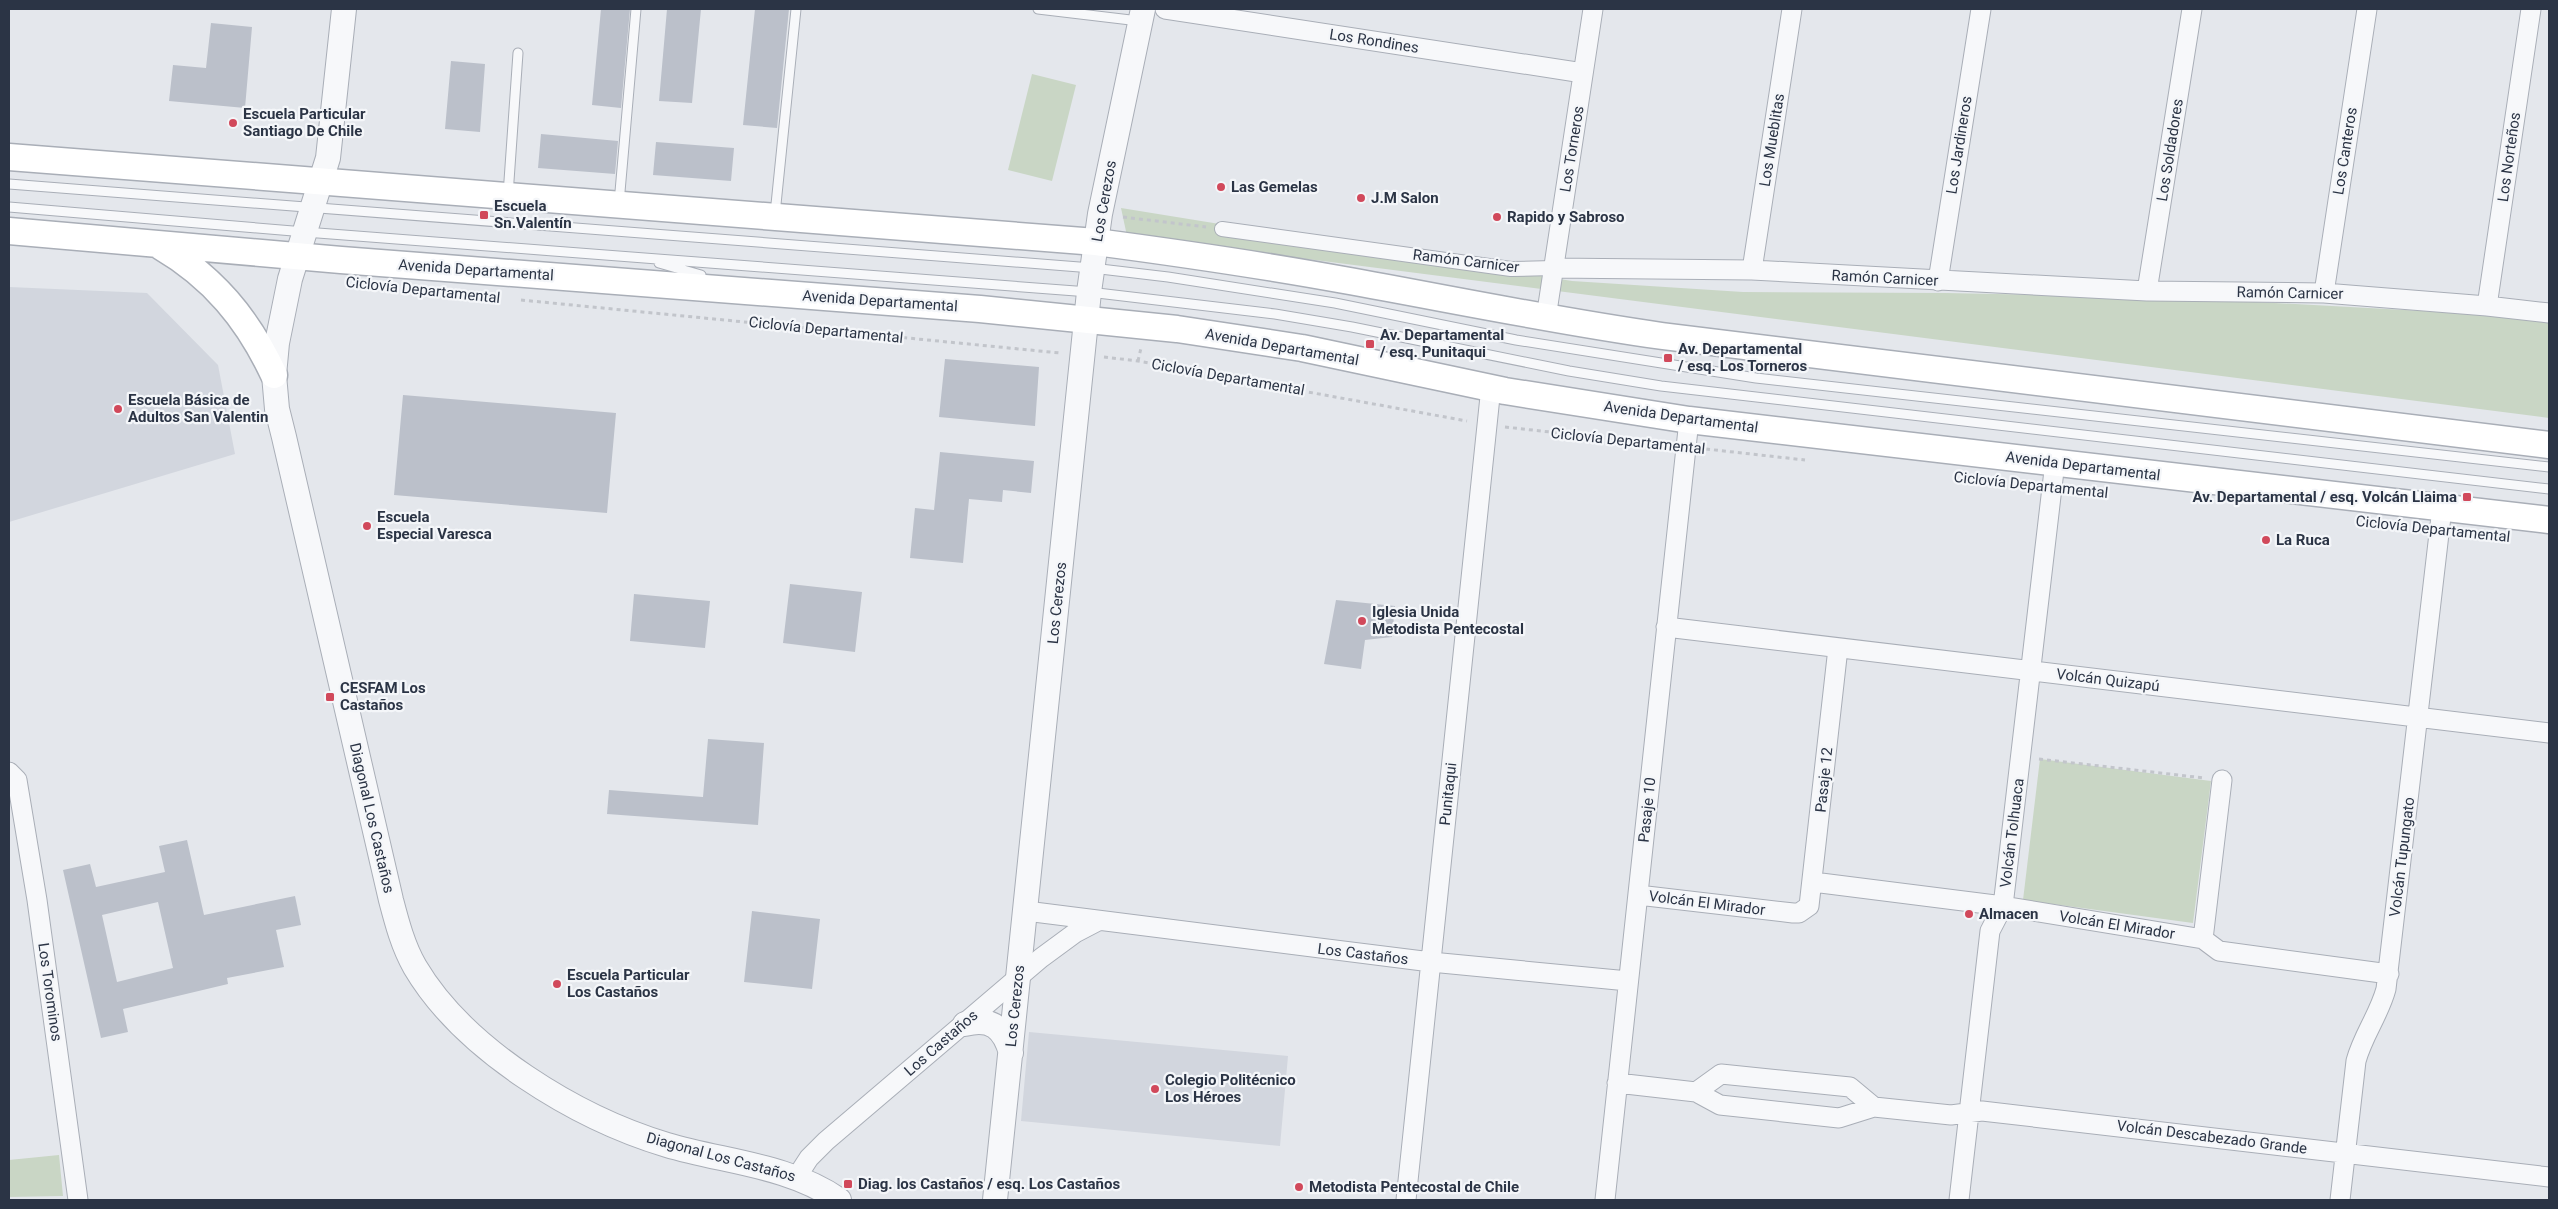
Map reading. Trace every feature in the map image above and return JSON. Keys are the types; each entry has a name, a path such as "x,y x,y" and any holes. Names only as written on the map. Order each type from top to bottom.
{"main road":[{"path":"9,157 319,183 1096,242 1334,278 1546,318 1818,356 2549,445"},
{"name":"Avenida Departamental","path":"9,231 157,244 301,244 784,294 1086,319 1177,329 1302,348 1491,387 1689,420 2549,520"},
{"path":"157,244 183,259 227,299 251,331 274,375"}],"street":[{"name":"Diagonal Los Castaños","path":"344,9 328,158 319,183 284,306 274,375 284,437 390,900 403,942 415,967 430,990 460,1025 511,1066 574,1105 632,1132 666,1144 796,1178 825,1191 839,1200"},
{"name":"Los Rondines","path":"1165,9 1583,73"},
{"name":"Los Torneros","path":"1546,318 1593,9"},
{"name":"Los Mueblitas","path":"1752,270 1792,9"},
{"name":"Los Jardineros","path":"1938,281 1981,9"},
{"name":"Los Soldadores","path":"2147,291 2192,9"},
{"name":"Los Canteros","path":"2324,292 2367,9"},
{"name":"Los Norteños","path":"2487,306 2531,9"},
{"name":"Los Cerezos","path":"995,1200 1089,292 1100,214 1142,15"},
{"name":"Ramón Carnicer","path":"1222,229 1511,269 1752,270 2147,291 2324,292 2549,313"},
{"name":"Punitaqui","path":"1406,1200 1491,387"},
{"name":"Pasaje 10","path":"1605,1200 1689,420"},
{"name":"Volcán Tolhuaca","path":"1959,1200 1990,931 2003,906 2055,462"},
{"name":"Volcán Tupungato","path":"2340,1200 2356,1061 2366,1033 2382,1005 2388,974 2442,508"},
{"name":"Volcán Quizapú","path":"1666,627 2549,733"},
{"name":"Pasaje 12","path":"1805,911 1809,906 1813,882 1838,648"},
{"name":"Los Torominos","path":"14,778 37,900 78,1200"},
{"path":"2203,939 2222,780"},
{"name":"Volcán El Mirador","path":"1813,882 2003,906 2203,939 2219,951 2388,974"},
{"name":"Volcán El Mirador","path":"1638,895 1793,913 1805,911"},
{"name":"Los Castaños","path":"1026,911 1431,962 1628,982"},
{"name":"Los Castaños","path":"796,1178 822,1145 965,1024 1018,976 1075,933 1098,921"},
{"path":"965,1024 977,1021 995,1027 1008,1041 1011,1053"},
{"path":"1696,1092 1721,1074 1850,1087 1874,1107"},
{"name":"Volcán Descabezado Grande","path":"1618,1084 1696,1092 1720,1104 1839,1118 1874,1107 1951,1115 1982,1111 2549,1177"}],"lane":[{"path":"619,206 636,9"},
{"path":"775,217 796,9"},
{"path":"1038,9 1142,15"},
{"path":"508,197 518,53"},
{"path":"9,184 1092,268 1168,277 1335,303 1516,340 1756,378 2549,467"},
{"path":"9,207 301,244 647,258 1089,292 1275,314 1352,327 1542,366 1661,386 2549,489"},
{"path":"647,258 691,274 709,276"},
{"path":"737,280 755,283 784,294"}],"path":[{"path":"1100,214 1222,229"},
{"name":"Ciclovía Departamental","path":"512,299 1138,361 1487,424 1808,460"},
{"path":"2021,756 2222,780"}],"shaded area":[{"name":"Escuela Básica de Adultos San Valentin","path":"9,287 147,293 218,365 235,454 9,522"},
{"name":"Colegio Politécnico Los Héroes","path":"1029,1032 1288,1056 1280,1146 1021,1121"}],"green space":[{"path":"1032,74 1076,85 1052,181 1008,170"},
{"path":"1121,208 1572,281 1743,292 2164,297 2497,315 2549,321 2549,418 1127,236"},
{"path":"2040,759 2211,781 2193,923 2023,900"},
{"path":"59,1155 63,1196 9,1197 9,1160"}],"building":[{"path":"601,9 630,9 621,108 592,105"},
{"path":"667,9 701,9 692,103 659,101"},
{"path":"755,9 789,9 777,128 743,125"},
{"path":"211,23 252,27 245,108 169,101 173,65 206,68"},
{"path":"451,61 485,64 480,132 445,129"},
{"path":"541,134 618,141 615,174 538,168"},
{"path":"656,142 734,148 731,181 653,175"},
{"path":"945,359 1039,367 1035,426 939,417"},
{"path":"403,395 616,413 607,513 394,495"},
{"path":"940,452 1034,461 1031,493 1003,490 1002,502 969,499 963,563 910,558 915,508 934,510"},
{"path":"790,584 862,592 855,652 783,643"},
{"path":"634,594 710,601 705,648 630,641"},
{"name":"Iglesia Unida Metodista Pentecostal","path":"1336,600 1395,606 1392,637 1365,640 1361,669 1324,664"},
{"path":"708,739 764,743 758,825 607,814 609,790 703,797"},
{"path":"187,840 204,915 295,896 301,925 276,930 284,967 227,978 228,984 123,1009 128,1032 101,1038 63,870 90,864 96,887 165,872 159,846","holes":["158,902 173,968 117,982 102,915"]},
{"path":"752,911 820,919 812,989 744,982"}],"place":[{"name":"Escuela Particular Santiago De Chile","path":"233,123"},
{"name":"Las Gemelas","path":"1221,187"},
{"name":"J.M Salon","path":"1361,198"},
{"name":"Escuela Sn.Valentín","path":"484,215"},
{"name":"Rapido y Sabroso","path":"1497,217"},
{"name":"Av. Departamental / esq. Punitaqui","path":"1370,344"},
{"name":"Av. Departamental / esq. Los Torneros","path":"1668,358"},
{"name":"Escuela Básica de Adultos San Valentin","path":"118,409"},
{"name":"Av. Departamental / esq. Volcán Llaima","path":"2467,497"},
{"name":"Escuela Especial Varesca","path":"367,526"},
{"name":"La Ruca","path":"2266,540"},
{"name":"Iglesia Unida Metodista Pentecostal","path":"1362,621"},
{"name":"CESFAM Los Castaños","path":"330,697"},
{"name":"Almacen","path":"1969,914"},
{"name":"Escuela Particular Los Castaños","path":"557,984"},
{"name":"Colegio Politécnico Los Héroes","path":"1155,1089"},
{"name":"Diag. los Castaños / esq. Los Castaños","path":"848,1184"},
{"name":"Metodista Pentecostal de Chile","path":"1299,1187"}]}
